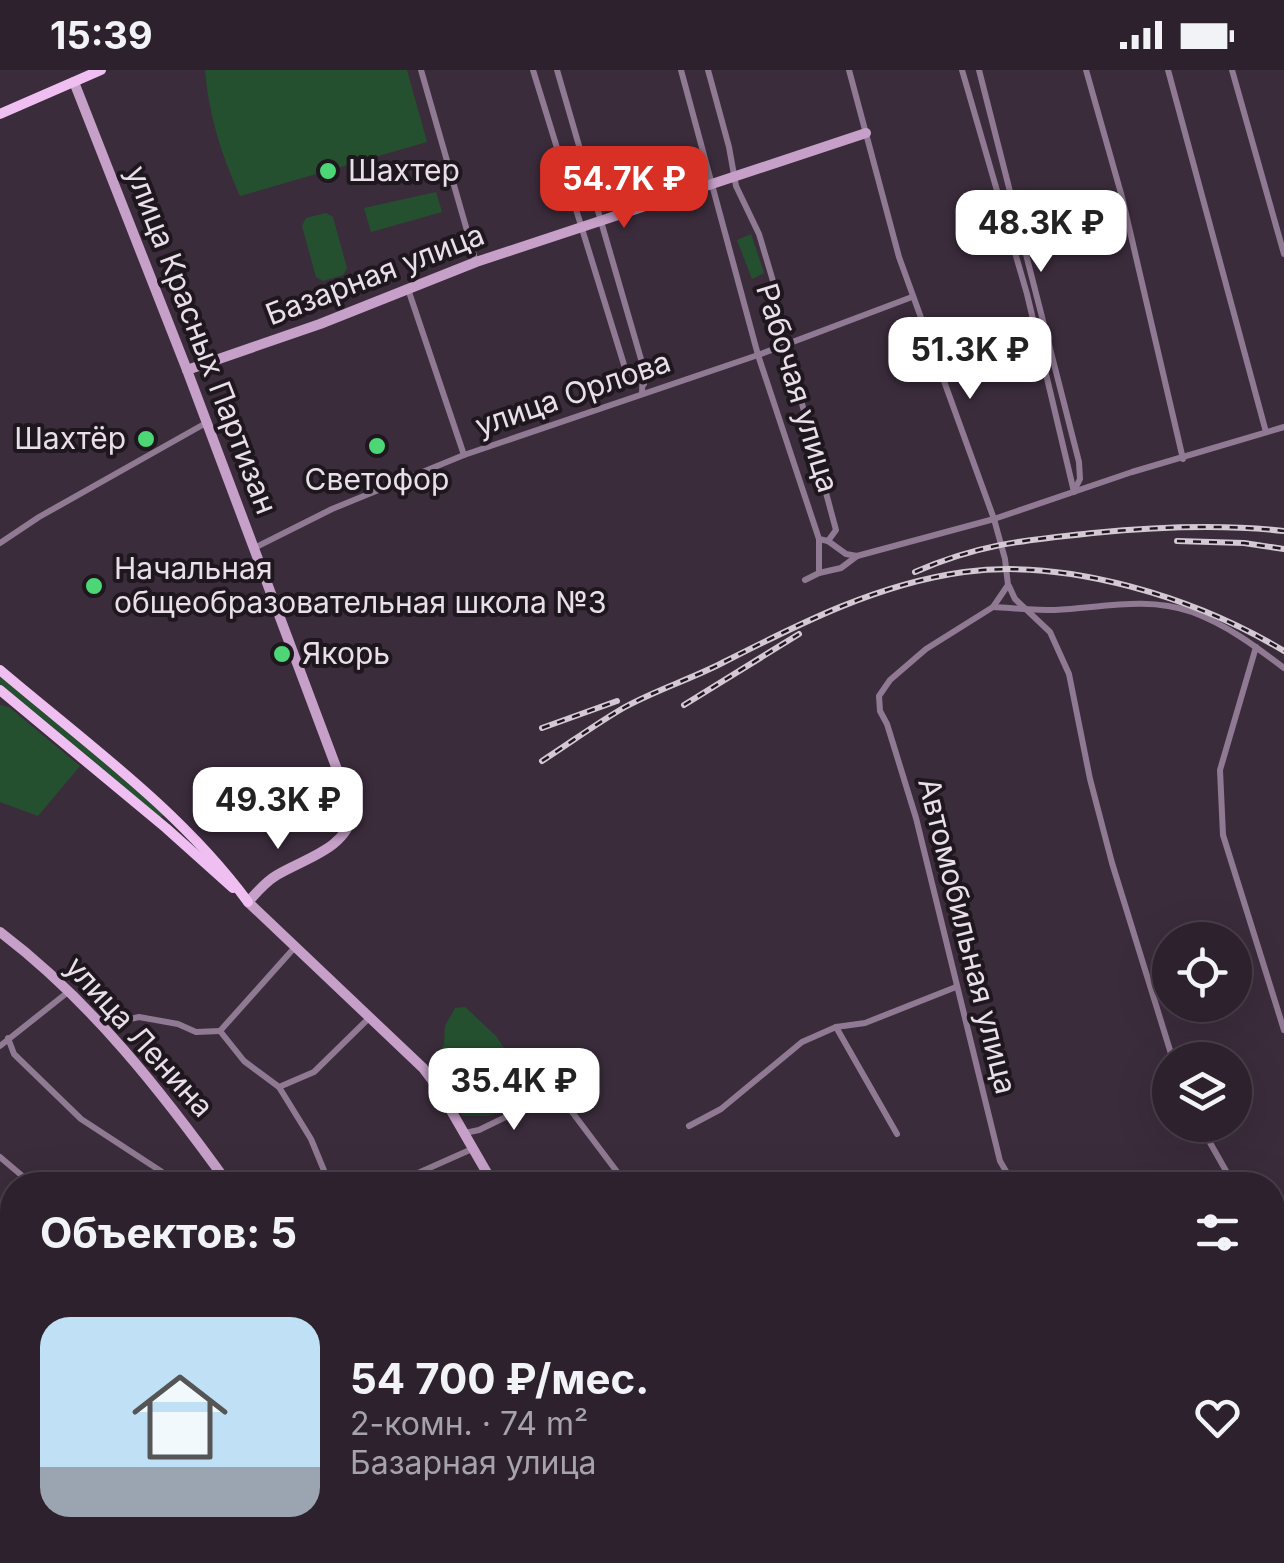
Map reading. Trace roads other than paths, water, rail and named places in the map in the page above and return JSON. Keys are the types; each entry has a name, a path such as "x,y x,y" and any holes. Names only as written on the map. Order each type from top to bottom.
{"main road":[{"path":"0,114 102,70"},
{"name":"улица Красных Партизан","path":"74,82 353,812 351,825 340,839 277,875 248,902"},
{"name":"Базарная улица","path":"187,370 476,262 866,133"},
{"path":"0,670 168,813 218,862 248,902"},
{"path":"0,690 166,828 423,1068 487,1172"},
{"name":"улица Ленина","path":"0,932 27,952 95,1019 171,1104 220,1172"}],"street":[{"path":"421,70 476,262"},
{"path":"533,70 625,368 644,384"},
{"path":"556,70 643,366 641,396"},
{"name":"Рабочая улица","path":"681,70 758,355 824,540 836,530 759,234 733,176 708,70"},
{"path":"850,70 912,297 994,519 1008,586 1024,608 1050,632 1068,674 1112,863 1167,1042"},
{"path":"962,70 1028,294 1074,492"},
{"path":"979,70 1079,462 1080,479 1074,492"},
{"path":"1086,70 1122,197 1183,459"},
{"path":"1168,70 1266,432"},
{"path":"1232,70 1284,254"},
{"path":"408,289 464,455"},
{"name":"улица Орлова","path":"254,548 332,509 464,455 758,355 912,297"},
{"path":"0,543 207,423"},
{"path":"805,580 841,568 857,556 994,519 1284,427"},
{"path":"819,573 824,540 857,556"},
{"path":"993,607 1008,586"},
{"path":"993,607 1057,610 1095,604 1154,604 1190,611 1228,628 1284,668"},
{"name":"Автомобильная улица","path":"993,607 926,649 890,680 879,696 880,711 888,724 916,818 1000,1161 1006,1172"},
{"path":"1256,647 1220,770 1223,834 1284,1030"},
{"path":"95,1019 121,1021 139,1017 178,1024 196,1032 220,1031 295,947"},
{"path":"689,1126 721,1109 802,1042 956,987"},
{"path":"0,1046 68,992"},
{"path":"278,1087 314,1072 370,1018"},
{"path":"836,1027 897,1134"},
{"path":"220,1031 244,1061 278,1087 311,1139 325,1172"},
{"path":"8,1038 14,1054 81,1119 162,1172"},
{"path":"465,1133 556,1092 617,1172"},
{"path":"1210,1142 1227,1172"},
{"path":"420,1172 473,1148"}],"railway":[{"path":"915,572 982,549 1068,536 1188,527 1284,531"},
{"path":"1177,541 1244,543 1284,549"},
{"path":"542,761 625,707 809,620 900,586 964,572 1045,571 1130,586 1212,614 1284,651"},
{"path":"684,705 799,634"},
{"path":"542,728 617,701"}],"place":[{"name":"Шахтер","path":"328,171"},
{"name":"Шахтёр","path":"146,439"},
{"name":"Светофор","path":"377,446"},
{"name":"Начальная общеобразовательная школа №3","path":"94,586"},
{"name":"Якорь","path":"282,654"}]}
